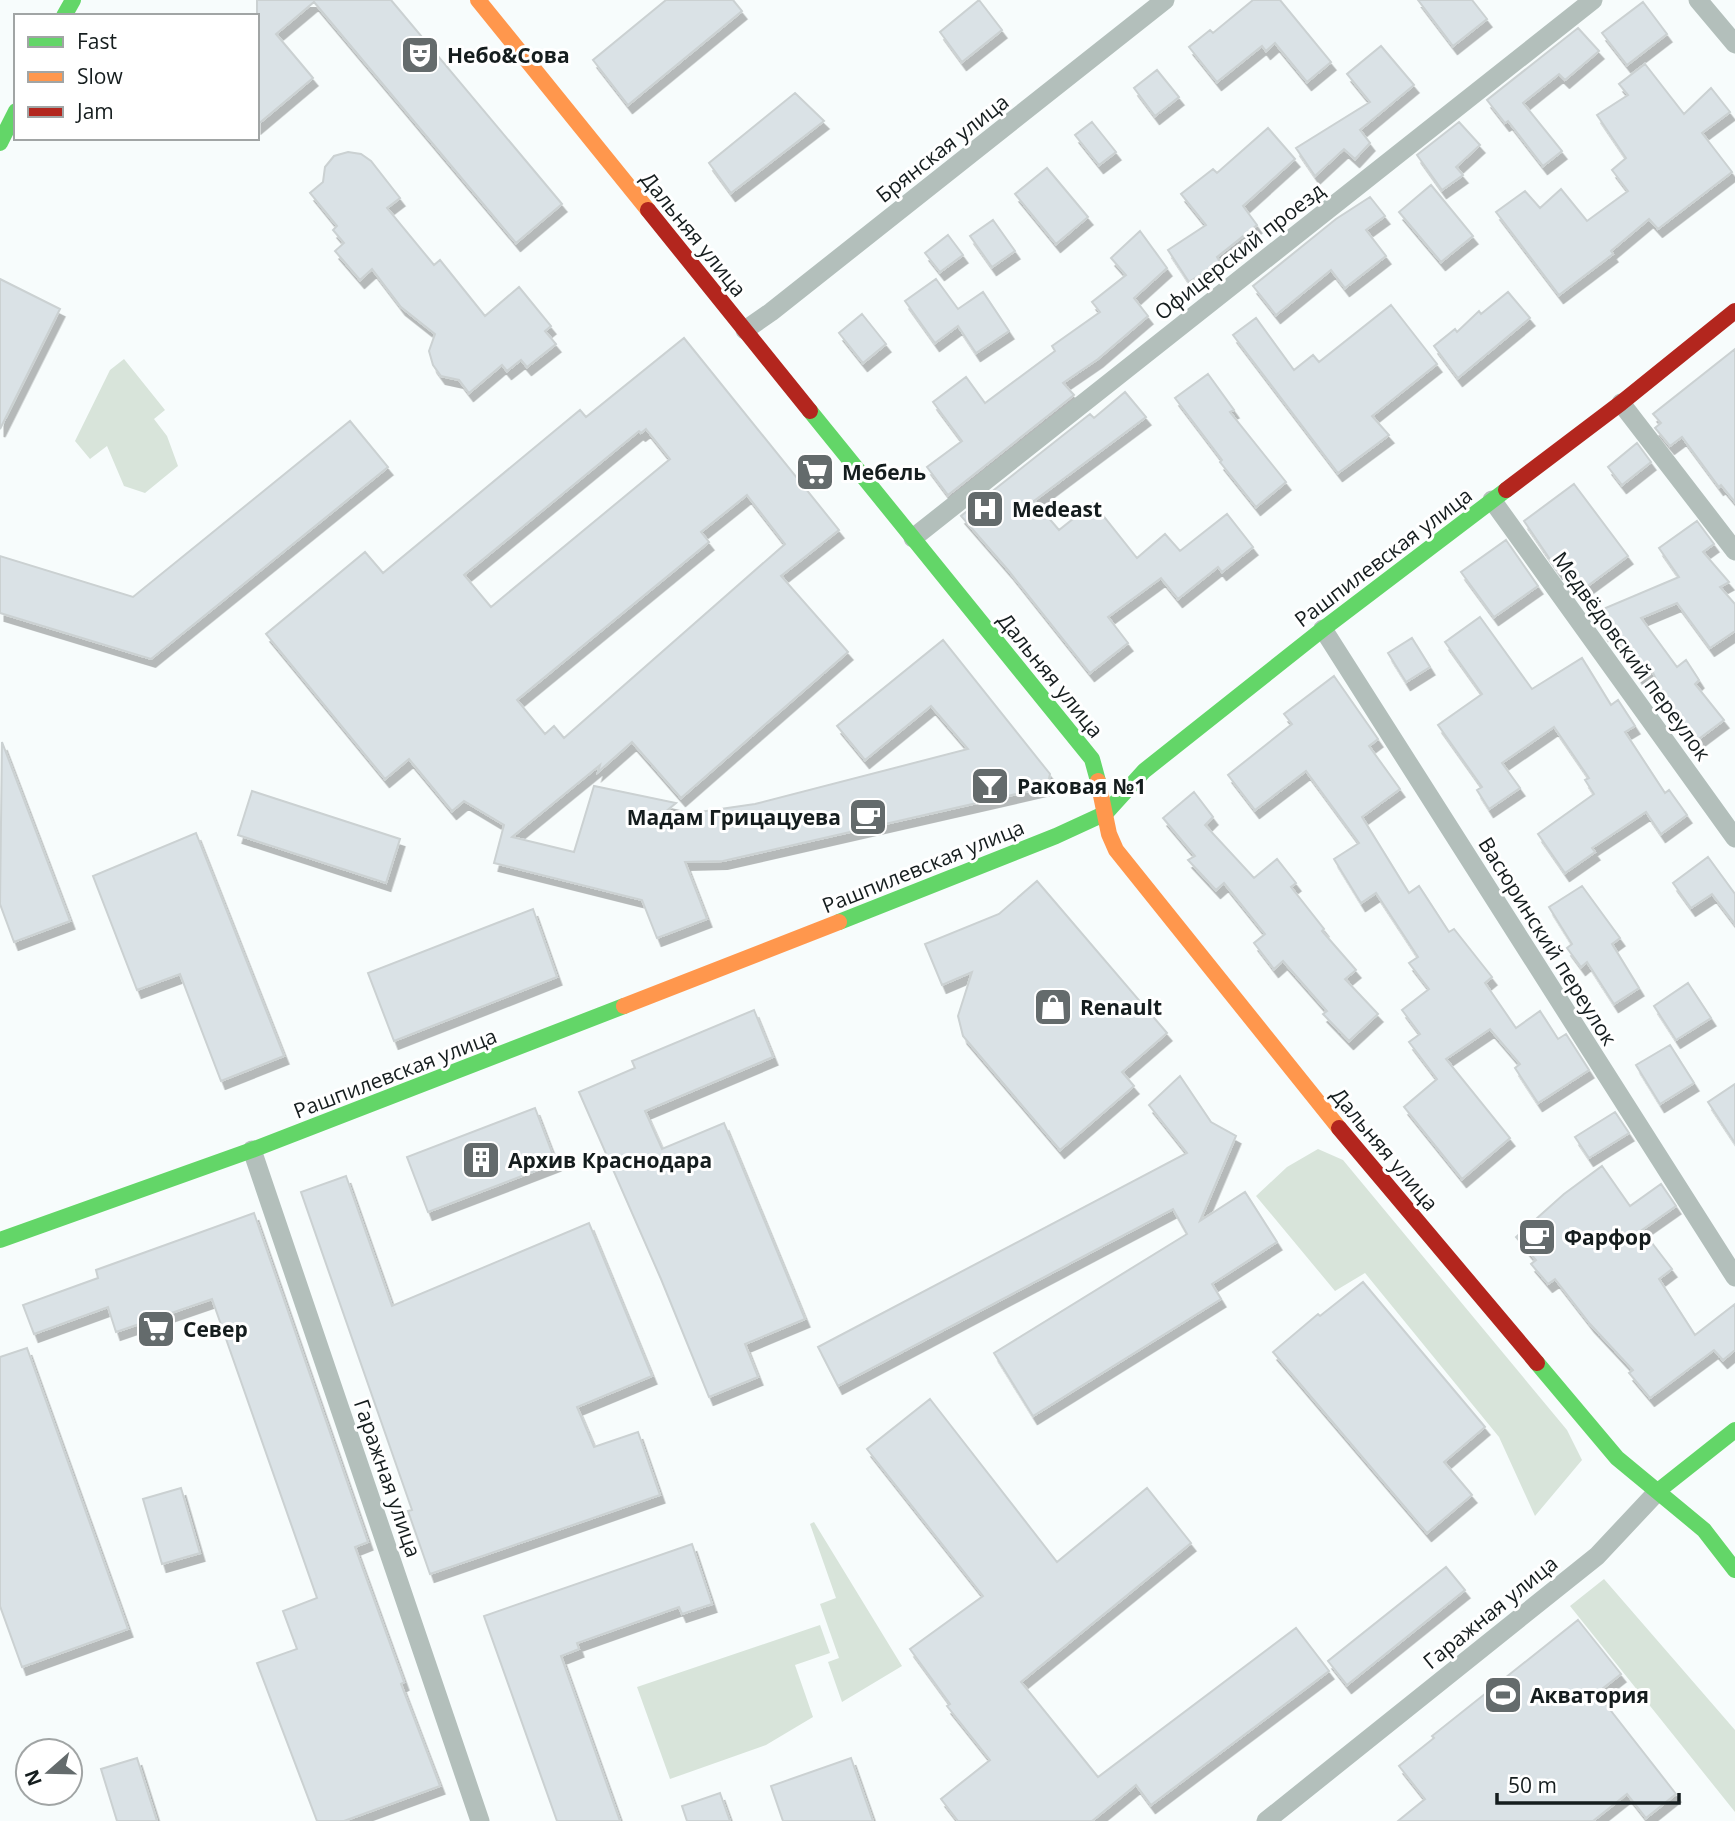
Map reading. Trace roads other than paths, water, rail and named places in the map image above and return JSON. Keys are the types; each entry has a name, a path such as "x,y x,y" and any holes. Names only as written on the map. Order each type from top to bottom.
{"street":[{"name":"Дальняя улица","path":"478,0 1092,759 1109,834 1116,850 1250,1019 1617,1458 1704,1530 1735,1570"},
{"name":"Брянская улица","path":"745,330 1165,0"},
{"name":"Офицерский проезд","path":"913,538 1593,0"},
{"path":"1698,0 1735,44"},
{"path":"0,142 14,115"},
{"name":"Рашпилевская улица","path":"0,1240 252,1150 760,953 1056,836 1106,813 1144,771 1323,629 1621,403 1735,312"},
{"path":"1621,403 1735,551"},
{"name":"Медвёдовский переулок","path":"1492,500 1735,838"},
{"name":"Васюринский переулок","path":"1323,629 1735,1277"},
{"name":"Гаражная улица","path":"252,1150 480,1821"},
{"name":"Гаражная улица","path":"1266,1821 1597,1556 1658,1491 1735,1430"}],"place":[{"name":"Небо&Сова","path":"420,55"},
{"name":"Мебель","path":"815,472"},
{"name":"Medeast","path":"985,509"},
{"name":"Раковая №1","path":"990,786"},
{"name":"Мадам Грицацуева","path":"868,817"},
{"name":"Renault","path":"1053,1007"},
{"name":"Архив Краснодара","path":"481,1160"},
{"name":"Фарфор","path":"1537,1237"},
{"name":"Север","path":"156,1329"},
{"name":"Акватория","path":"1503,1695"}]}
